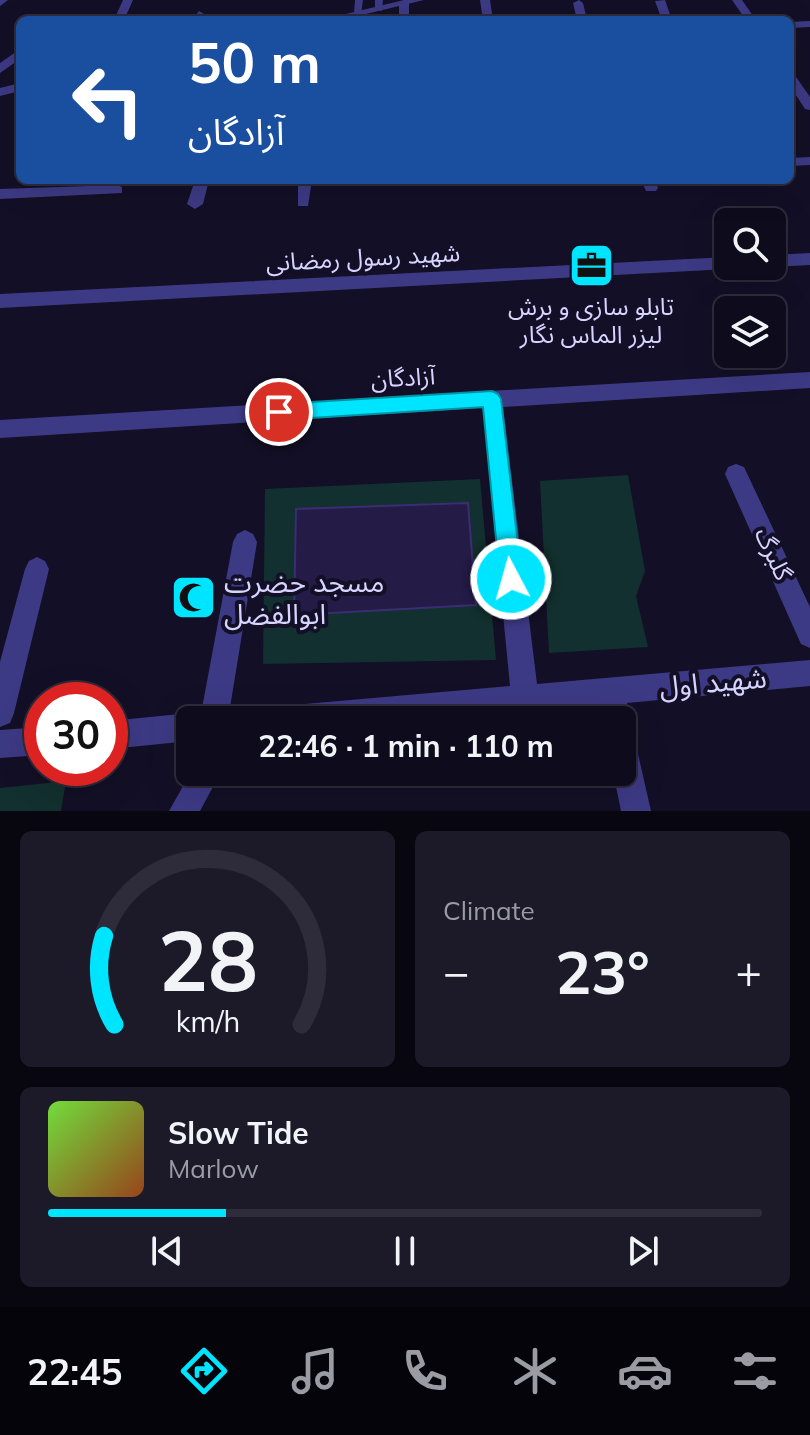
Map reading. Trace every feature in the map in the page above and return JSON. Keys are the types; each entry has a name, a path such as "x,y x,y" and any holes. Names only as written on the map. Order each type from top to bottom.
{"street":[{"path":"344,16 419,0"},
{"path":"578,3 581,16"},
{"path":"0,69 16,56"},
{"path":"794,83 810,106"},
{"path":"195,204 201,184"},
{"path":"303,202 305,184"},
{"path":"0,194 67,186 117,190"},
{"path":"786,260 810,259"},
{"name":"شهید رسول رمضانی","path":"0,301 714,264"},
{"name":"آزادگان","path":"0,429 810,380"},
{"path":"492,399 525,699"},
{"name":"گلبرگ","path":"736,474 810,635"},
{"path":"216,706 245,542"},
{"path":"0,713 37,569"},
{"name":"شهید اول","path":"444,706 810,673"},
{"path":"611,691 614,706"},
{"path":"128,733 176,728"},
{"path":"0,744 24,742"},
{"path":"184,811 199,786"},
{"path":"631,786 636,811"}],"lane":[{"path":"358,13 359,0"}],"green space":[{"path":"628,475 645,571 636,596 648,647 549,653 540,481"},
{"path":"480,479 496,660 263,664 265,489"},
{"path":"65,786 61,811 0,811 0,788"}],"building":[{"path":"468,503 476,605 294,615 296,509"}],"place":[{"name":"تابلو سازی و برش لیزر الماس نگار","path":"591,265"},
{"name":"مسجد حضرت ابوالفضل","path":"193,598"}],"route":[{"path":"279,412 492,399 511,579"}]}
